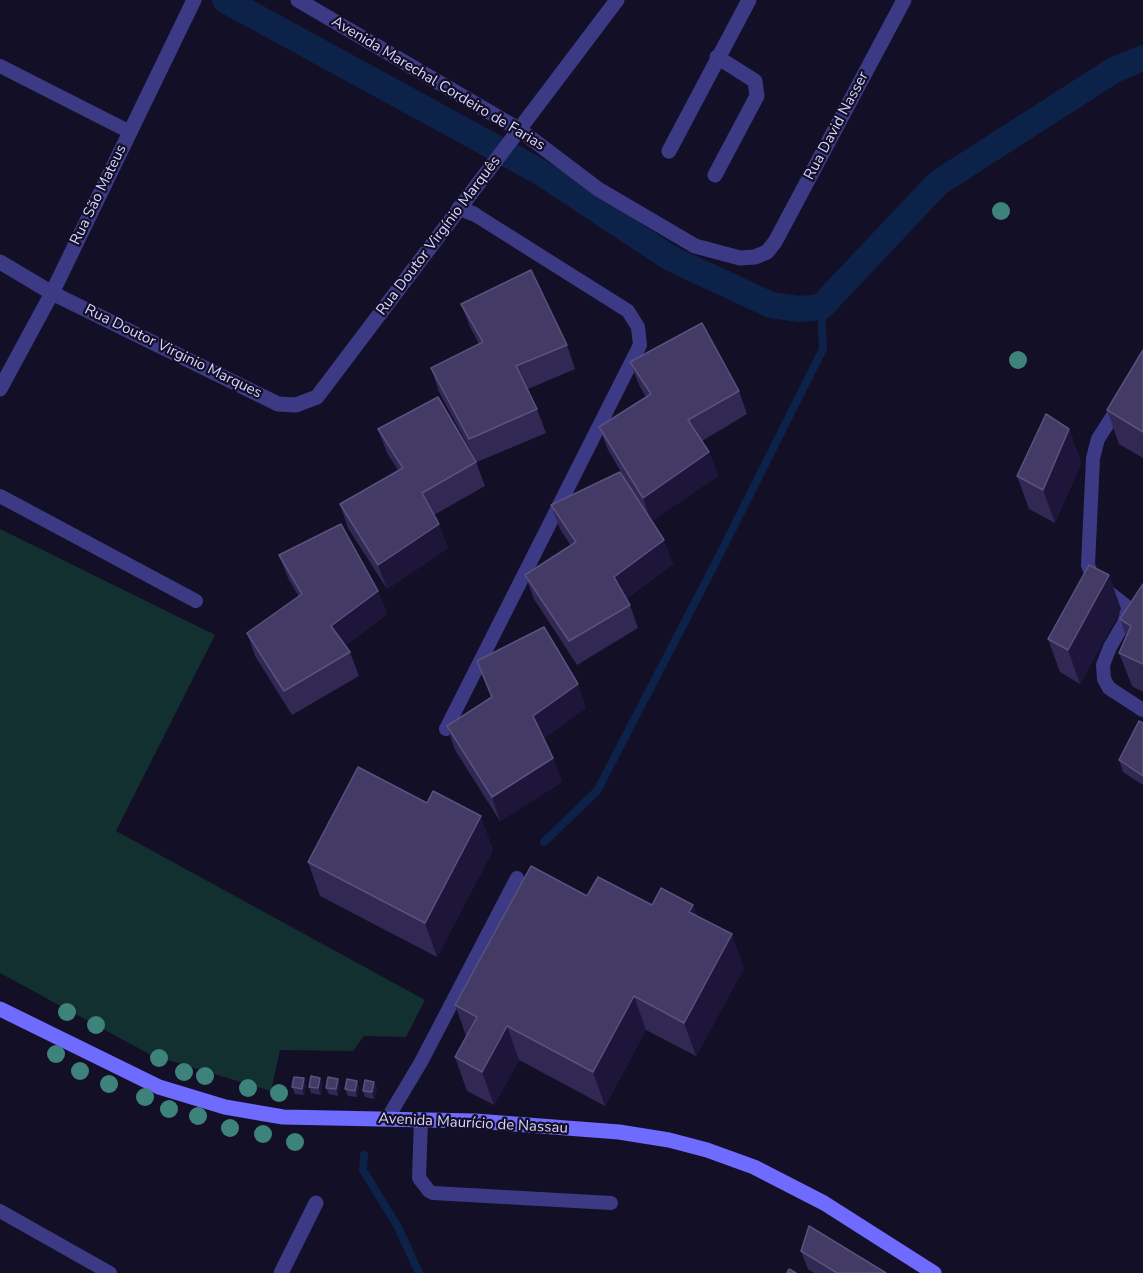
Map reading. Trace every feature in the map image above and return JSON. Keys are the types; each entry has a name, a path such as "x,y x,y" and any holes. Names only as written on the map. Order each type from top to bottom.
{"main road":[{"name":"Avenida Maurício de Nassau","path":"0,1009 159,1087 225,1107 283,1117 475,1121 619,1132 669,1140 707,1150 754,1167 824,1203 934,1273"}],"street":[{"name":"Rua São Mateus","path":"0,389 52,293 194,0"},
{"name":"Avenida Marechal Cordeiro de Farias","path":"298,0 516,135 598,189 694,246 740,258 755,257 767,252"},
{"name":"Rua Doutor Virgínio Marquês","path":"296,405 317,397 617,0"},
{"path":"669,152 749,0"},
{"name":"Rua David Nasser","path":"767,252 775,242 904,0"},
{"path":"715,175 757,96 755,81 717,57"},
{"path":"459,208 474,214"},
{"name":"Rua Doutor Virginio Marques","path":"0,262 52,293 278,404 296,405"},
{"path":"281,1273 316,1203"}],"lane":[{"path":"0,66 130,132"},
{"path":"446,729 640,345 638,327 628,311 474,214"},
{"path":"1126,393 1098,440 1093,459 1088,565 1095,581 1125,606 1127,613 1110,647 1104,665 1104,679 1109,688 1143,710"},
{"path":"0,496 196,601"},
{"path":"387,1119 421,1062 517,878"},
{"path":"421,1119 419,1178 433,1193 611,1203"},
{"path":"0,1211 110,1273"}],"green space":[{"path":"0,529 215,635 116,831 425,1000 406,1037 364,1036 353,1051 280,1050 271,1091 151,1055 0,973"}],"building":[{"path":"531,270 567,345 516,366 537,409 469,439 431,368 483,342 461,304"},
{"path":"702,323 739,391 688,420 709,452 643,498 599,427 651,394 630,362"},
{"path":"1143,350 1143,432 1107,410"},
{"path":"438,397 476,462 422,493 439,524 378,565 340,504 403,468 378,429"},
{"path":"1046,414 1069,429 1043,490 1017,476"},
{"path":"620,472 664,540 614,577 630,605 569,641 525,575 576,542 551,505"},
{"path":"341,524 378,591 331,626 350,652 284,691 247,633 302,594 279,555"},
{"path":"1089,565 1109,575 1068,650 1048,639"},
{"path":"1143,584 1143,664 1119,653 1131,626 1120,619"},
{"path":"544,627 578,684 533,716 553,758 492,797 447,726 492,697 477,661"},
{"path":"1139,721 1143,723 1143,776 1119,760"},
{"path":"358,767 427,803 433,791 481,816 425,923 308,862"},
{"path":"531,866 587,896 598,877 652,905 661,888 693,905 689,912 732,934 684,1023 634,996 593,1072 507,1026 482,1072 455,1057 477,1017 455,1005"},
{"path":"311,1076 320,1078 318,1088 309,1087"},
{"path":"294,1077 304,1078 302,1089 292,1087"},
{"path":"328,1077 338,1079 336,1089 326,1088"},
{"path":"347,1079 357,1081 355,1091 345,1089"},
{"path":"365,1080 374,1082 372,1092 363,1091"},
{"path":"809,1226 886,1273 837,1273 801,1251"}],"waterway":[{"path":"225,0 540,172 670,258 771,305 800,309 821,307 938,183 1114,70 1143,58"},
{"path":"544,842 597,791 718,558 823,349 821,307"},
{"path":"364,1155 363,1170 398,1227 419,1273"}]}
